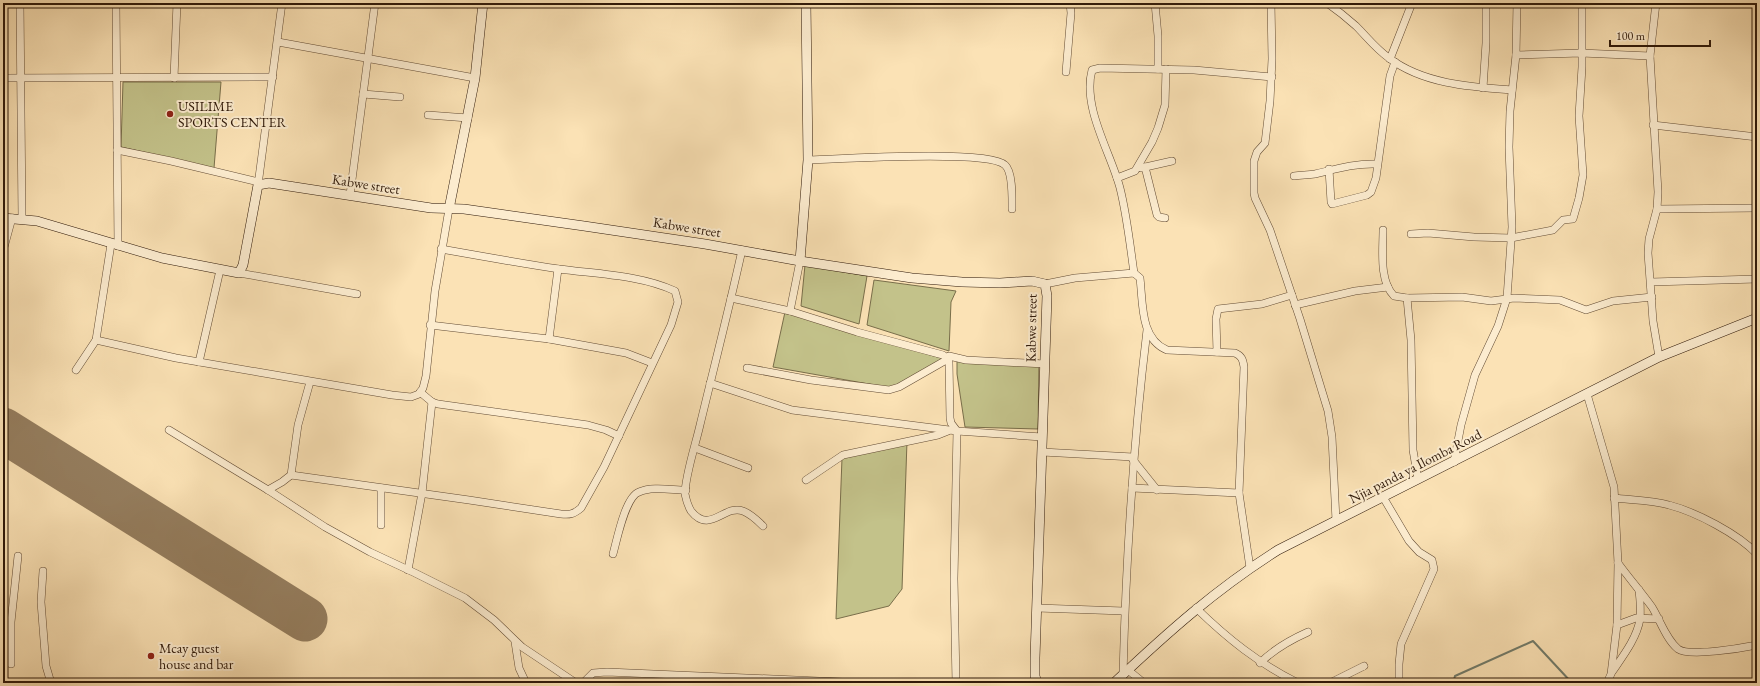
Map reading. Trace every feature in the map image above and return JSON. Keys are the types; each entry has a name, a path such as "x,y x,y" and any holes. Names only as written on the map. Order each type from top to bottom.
{"main road":[{"path":"449,209 475,78 483,3"},
{"path":"800,261 808,160 806,3"},
{"name":"Kabwe street","path":"259,184 269,183 431,208 464,209 524,217 742,250 800,261 938,280 1000,283 1032,281 1045,284 1047,296 1035,664 1035,676 1037,683"},
{"path":"8,218 54,225 115,245 238,273 242,266 259,184"},
{"name":"Njia panda ya Ilomba Road","path":"1114,683 1167,632 1196,608 1250,568 1298,539 1454,462 1659,357 1757,318"}],"street":[{"path":"20,3 22,219"},
{"path":"76,370 96,340 115,245 117,150 116,3"},
{"path":"174,78 177,3"},
{"path":"117,150 171,160 259,184 282,3"},
{"path":"350,195 375,3"},
{"path":"806,3 1011,3"},
{"path":"1050,3 1070,3 1071,13 1066,72"},
{"path":"1155,3 1158,36 1158,69"},
{"path":"1271,3 1272,77 1265,143 1257,152 1254,161 1254,193 1270,230 1295,304 1330,422 1336,521"},
{"path":"1327,3 1345,17 1392,60 1417,73 1436,79 1483,88 1512,90"},
{"path":"1329,169 1331,202 1334,204 1363,198 1371,192 1376,178 1377,164 1382,145 1392,60 1412,3"},
{"path":"1454,462 1461,425 1475,375 1496,332 1507,298 1512,193 1509,148 1512,90 1516,55 1517,3"},
{"path":"1411,234 1428,233 1474,237 1511,238 1553,230 1563,220 1573,219 1576,212 1583,175 1579,116 1582,3"},
{"path":"1656,3 1650,56 1653,125 1658,174 1657,209 1649,239 1648,253 1653,321 1659,357"},
{"path":"1483,88 1486,43 1486,7"},
{"path":"278,42 475,78"},
{"path":"1516,55 1581,53 1650,56"},
{"path":"1144,683 1125,672 1124,611 1133,458 1147,330 1140,278 1134,273 1124,205 1117,178 1094,117 1091,87 1092,70 1100,68 1158,69 1272,77"},
{"path":"1136,171 1143,160 1158,128 1165,105 1166,70"},
{"path":"3,78 273,78"},
{"path":"363,94 400,97"},
{"path":"428,115 468,118"},
{"path":"1653,125 1757,138"},
{"path":"808,160 921,156 992,158 1001,161 1009,170 1012,209"},
{"path":"1117,178 1145,167 1172,161"},
{"path":"1294,176 1315,174 1329,169 1368,163 1377,164"},
{"path":"1145,167 1157,215 1165,218"},
{"path":"1657,209 1757,208"},
{"path":"96,340 199,362 310,382 411,397 420,392 426,376 430,325 441,249 449,209"},
{"path":"3,252 8,218"},
{"path":"1383,230 1384,269 1388,286 1394,296 1407,298 1462,297 1491,300 1507,298 1560,300 1586,310 1613,301 1652,297"},
{"path":"291,475 569,515 576,513 581,508 619,436 674,317 678,302 675,291 640,281 441,249"},
{"path":"742,250 695,448 686,490 686,499 691,510 700,518 709,521 729,511 743,511 763,526"},
{"path":"790,311 800,261"},
{"path":"549,339 558,269"},
{"path":"199,362 220,270"},
{"path":"238,273 357,294"},
{"path":"1045,284 1075,278 1134,273"},
{"path":"1651,282 1757,279"},
{"path":"1295,304 1355,291 1388,286"},
{"path":"1217,352 1216,319 1218,309 1262,304 1292,295"},
{"path":"731,298 790,311 857,332 938,353 949,358 1045,364"},
{"path":"1407,298 1411,340 1413,450 1418,479"},
{"path":"430,325 549,339 626,353 652,363"},
{"path":"1147,330 1157,345 1167,350 1235,352 1240,355 1243,360 1239,493 1250,568"},
{"path":"747,368 811,380 889,390 900,387 949,358"},
{"path":"949,358 950,418 951,423 957,431 954,579 956,683"},
{"path":"268,490 291,475 298,425 310,382"},
{"path":"710,383 792,410 900,423 948,431 1042,437"},
{"path":"420,392 432,402 588,425 606,430 619,436"},
{"path":"1587,394 1609,466 1614,498 1618,563 1617,625 1611,674"},
{"path":"408,570 422,493 432,402"},
{"path":"169,430 268,490 331,531 370,552 451,590 475,605 499,624 515,642 546,665 576,683"},
{"path":"806,480 843,455 938,435 948,431"},
{"path":"695,448 748,468"},
{"path":"1042,452 1133,458"},
{"path":"1133,458 1138,469 1157,490"},
{"path":"381,488 381,525"},
{"path":"1132,488 1239,493"},
{"path":"614,554 621,524 631,500 636,494 650,490 686,490"},
{"path":"1383,497 1409,541 1418,552 1432,560 1434,567 1430,580 1401,644 1399,653 1399,683"},
{"path":"1614,498 1668,505 1685,510 1742,541 1757,554"},
{"path":"11,664 11,622 18,556"},
{"path":"1618,563 1639,590 1678,649 1685,652 1739,648 1757,645"},
{"path":"43,571 41,602 46,666 51,683"},
{"path":"1607,683 1630,644 1640,618 1639,590"},
{"path":"1037,608 1124,611"},
{"path":"1196,608 1231,641 1260,663 1298,683"},
{"path":"1617,625 1631,619 1659,619"},
{"path":"3,621 11,622"},
{"path":"1260,663 1270,652 1288,641 1308,632"},
{"path":"515,642 519,668 526,683"},
{"path":"1330,683 1364,666"},
{"path":"583,683 593,673 607,672 865,683"}],"shaded area":[{"name":"USILIME SPORTS CENTER","path":"123,82 221,82 214,168 121,147"},
{"path":"805,265 867,276 859,324 801,306"},
{"path":"874,280 956,291 951,302 949,351 867,325"},
{"path":"785,312 944,359 897,389 773,367"},
{"path":"957,358 1039,360 1038,429 965,427 957,374"},
{"path":"907,441 902,589 889,606 836,619 842,458"}],"waterway":[{"path":"1453,683 1455,676 1533,641 1572,683"}],"runway":[{"path":"3,430 305,619"}],"place":[{"name":"USILIME SPORTS CENTER","path":"170,114"},
{"name":"Mcay guest house and bar","path":"151,656"}]}
